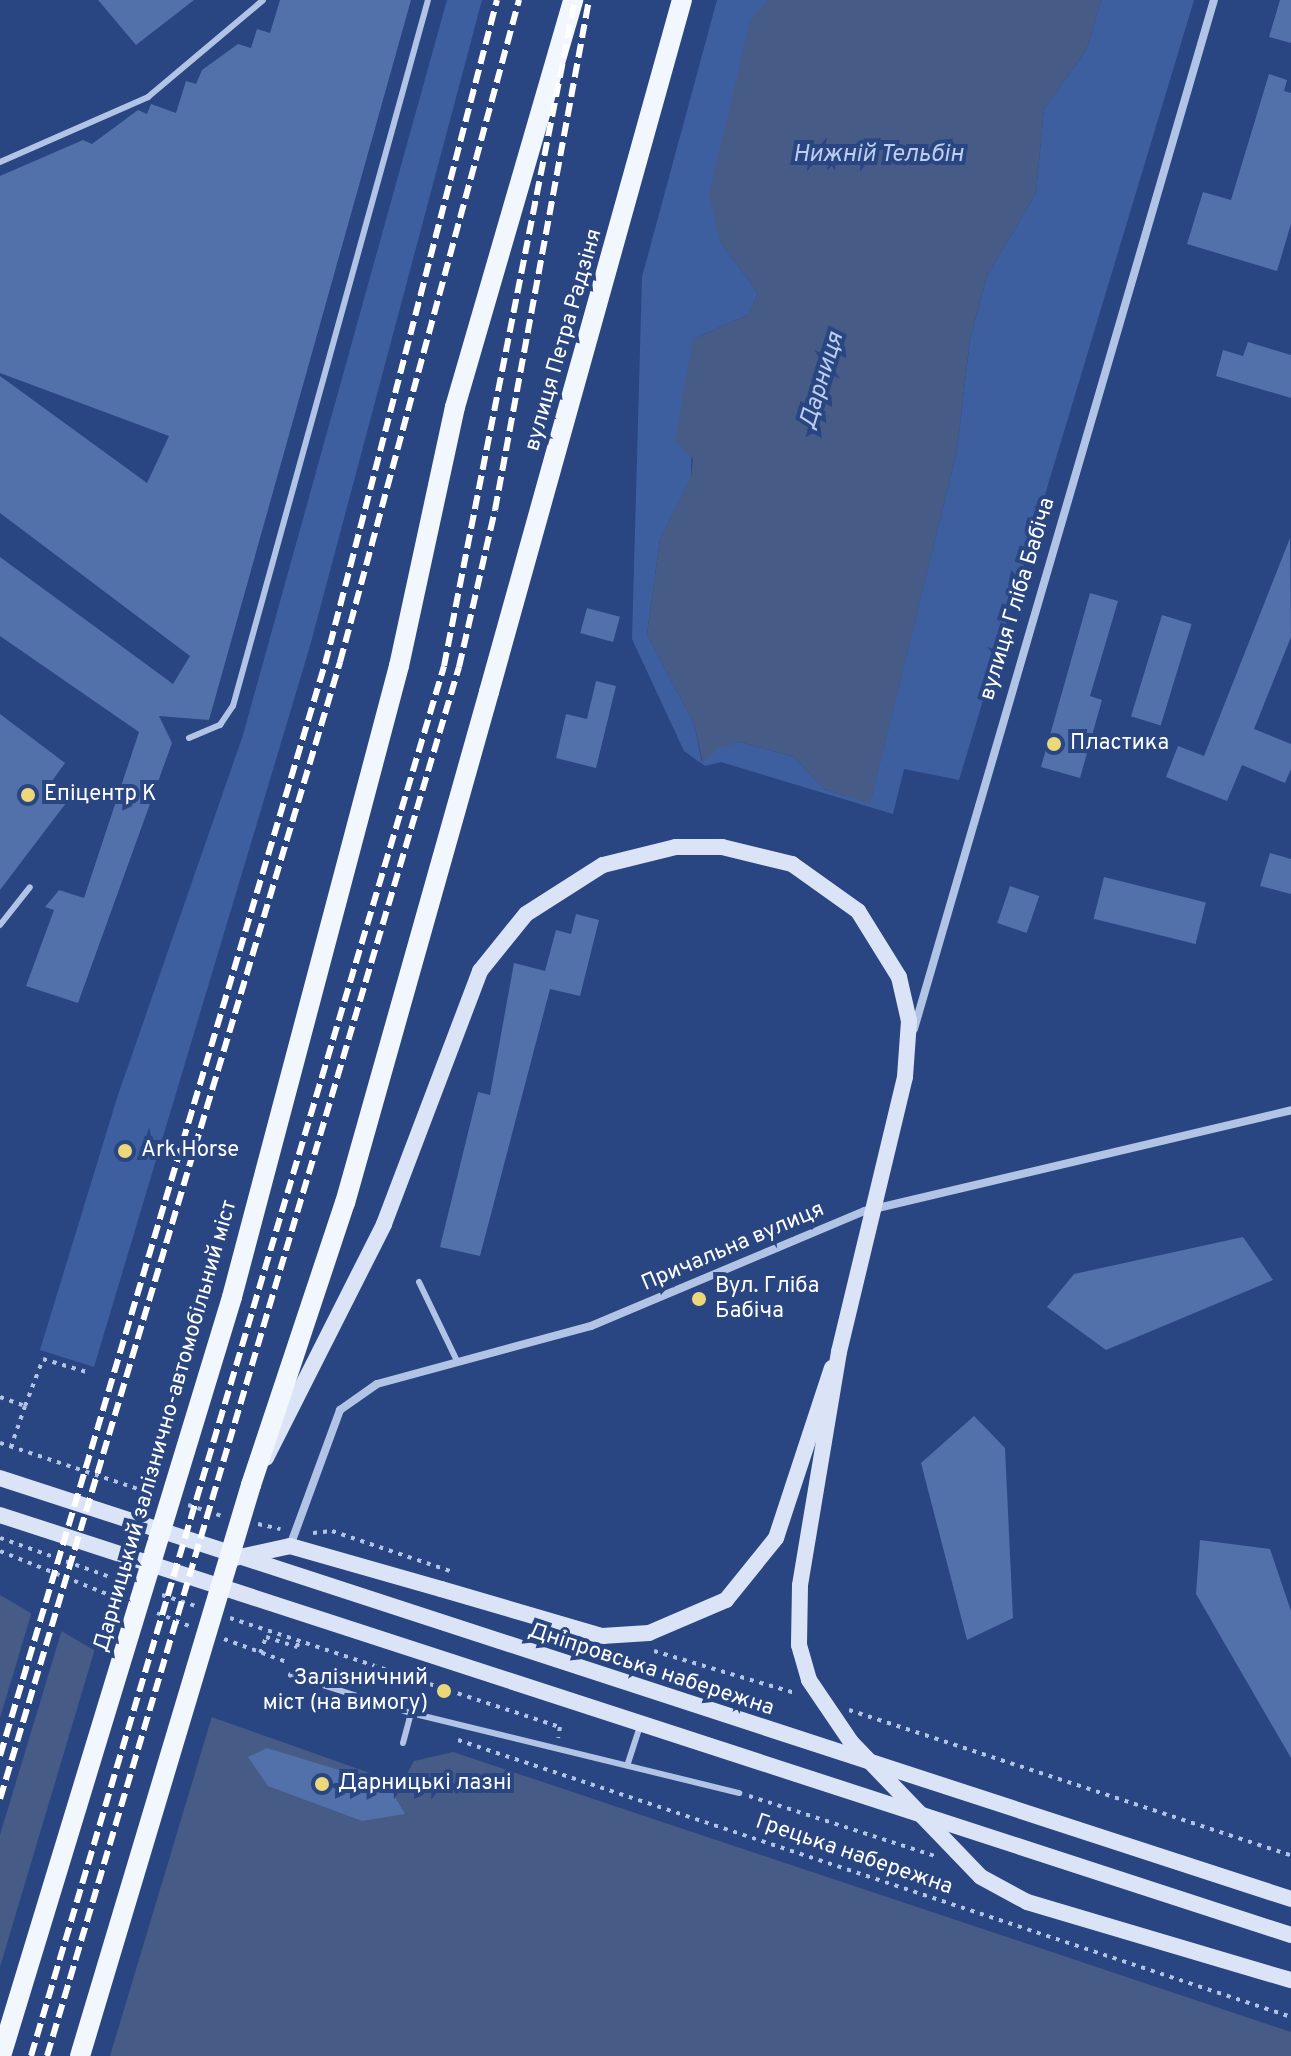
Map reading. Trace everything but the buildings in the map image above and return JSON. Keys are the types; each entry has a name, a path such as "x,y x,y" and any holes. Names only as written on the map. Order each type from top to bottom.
{"main road":[{"name":"Дарницький залізнично-автомобільний міст","path":"1,2056 232,1297 399,666 455,407 573,0"},
{"name":"вулиця Петра Радзіня","path":"251,1485 345,1203 682,0"},
{"path":"80,2056 251,1485 329,1345 384,1224 480,971 526,914 561,886 633,855 722,847 792,864 858,911 899,977 909,1021 905,1077 839,1352 797,1614 809,1680 828,1714 962,1859 1004,1891 1291,1980"},
{"path":"235,1558 290,1546 602,1636 649,1633 726,1600 776,1538 839,1352"},
{"name":"Дніпровська набережна","path":"0,1478 235,1558 1291,1899"},
{"path":"0,1515 640,1727 1291,1935"}],"street":[{"name":"вулиця Гліба Бабіча","path":"865,1211 973,814 1214,0"},
{"name":"Причальна вулиця","path":"290,1546 340,1410 377,1384 591,1326 865,1211 1291,1110"}],"lane":[{"path":"0,162 148,97 263,0"},
{"path":"189,738 220,725 233,706 428,0"},
{"path":"0,925 30,887"},
{"path":"419,1282 457,1361"},
{"path":"291,1675 411,1713 628,1763 739,1793"},
{"path":"403,1743 411,1713"},
{"path":"628,1763 640,1727"}],"path":[{"path":"11,1447 43,1359 90,1373"},
{"path":"0,1397 25,1406"},
{"path":"0,1443 162,1497"},
{"path":"176,1501 235,1520"},
{"path":"260,1653 266,1637 297,1647 299,1641 560,1727"},
{"path":"646,1649 812,1698"},
{"path":"842,1707 1291,1855"},
{"name":"Грецька набережна","path":"447,1736 1291,2017"},
{"path":"739,1793 945,1859"}],"shaded area":[{"path":"447,0 482,0 310,646 94,1367 40,1350 117,1098 243,735"},
{"path":"717,0 797,0 720,241 758,293 748,315 693,339 691,478 660,539 647,634 694,724 702,762 718,747 740,742 794,757 824,789 870,803 957,451 970,339 987,276 1036,193 1044,109 1087,49 1101,0 1194,0 959,780 904,769 893,814 721,762 705,766 684,751 632,639 642,277"}],"water":[{"name":"Нижній Тельбін","path":"768,0 1101,0 1087,49 1044,109 1036,193 987,276 970,339 957,451 870,804 824,789 794,757 740,742 718,748 703,763 694,724 647,634 660,539 691,477 693,459 675,442 693,339 748,315 758,293 720,241 709,195 750,21"},
{"path":"0,1595 203,1714 401,1784 414,1761 453,1752 1291,2032 1291,2056 0,2056"}],"pier":[{"path":"33,1608 64,1623 0,1835 0,1718"},
{"path":"97,1642 213,1713 110,2056 0,2056 0,1967"}],"railway":[{"path":"0,1756 325,664 497,0"},
{"path":"0,1799 340,662 519,0"},
{"path":"31,2056 444,666 575,0"},
{"path":"47,2056 459,667 495,510 589,0"}],"place":[{"name":"Пластика","path":"1054,744"},
{"name":"Епіцентр К","path":"28,795"},
{"name":"Ark Horse","path":"125,1151"},
{"name":"Вул. Гліба Бабіча","path":"699,1299"},
{"name":"Залізничний міст (на вимогу)","path":"444,1691"},
{"name":"Дарницькі лазні","path":"322,1784"}],"water label":[{"name":"Дарниця","path":"823,381"}]}
